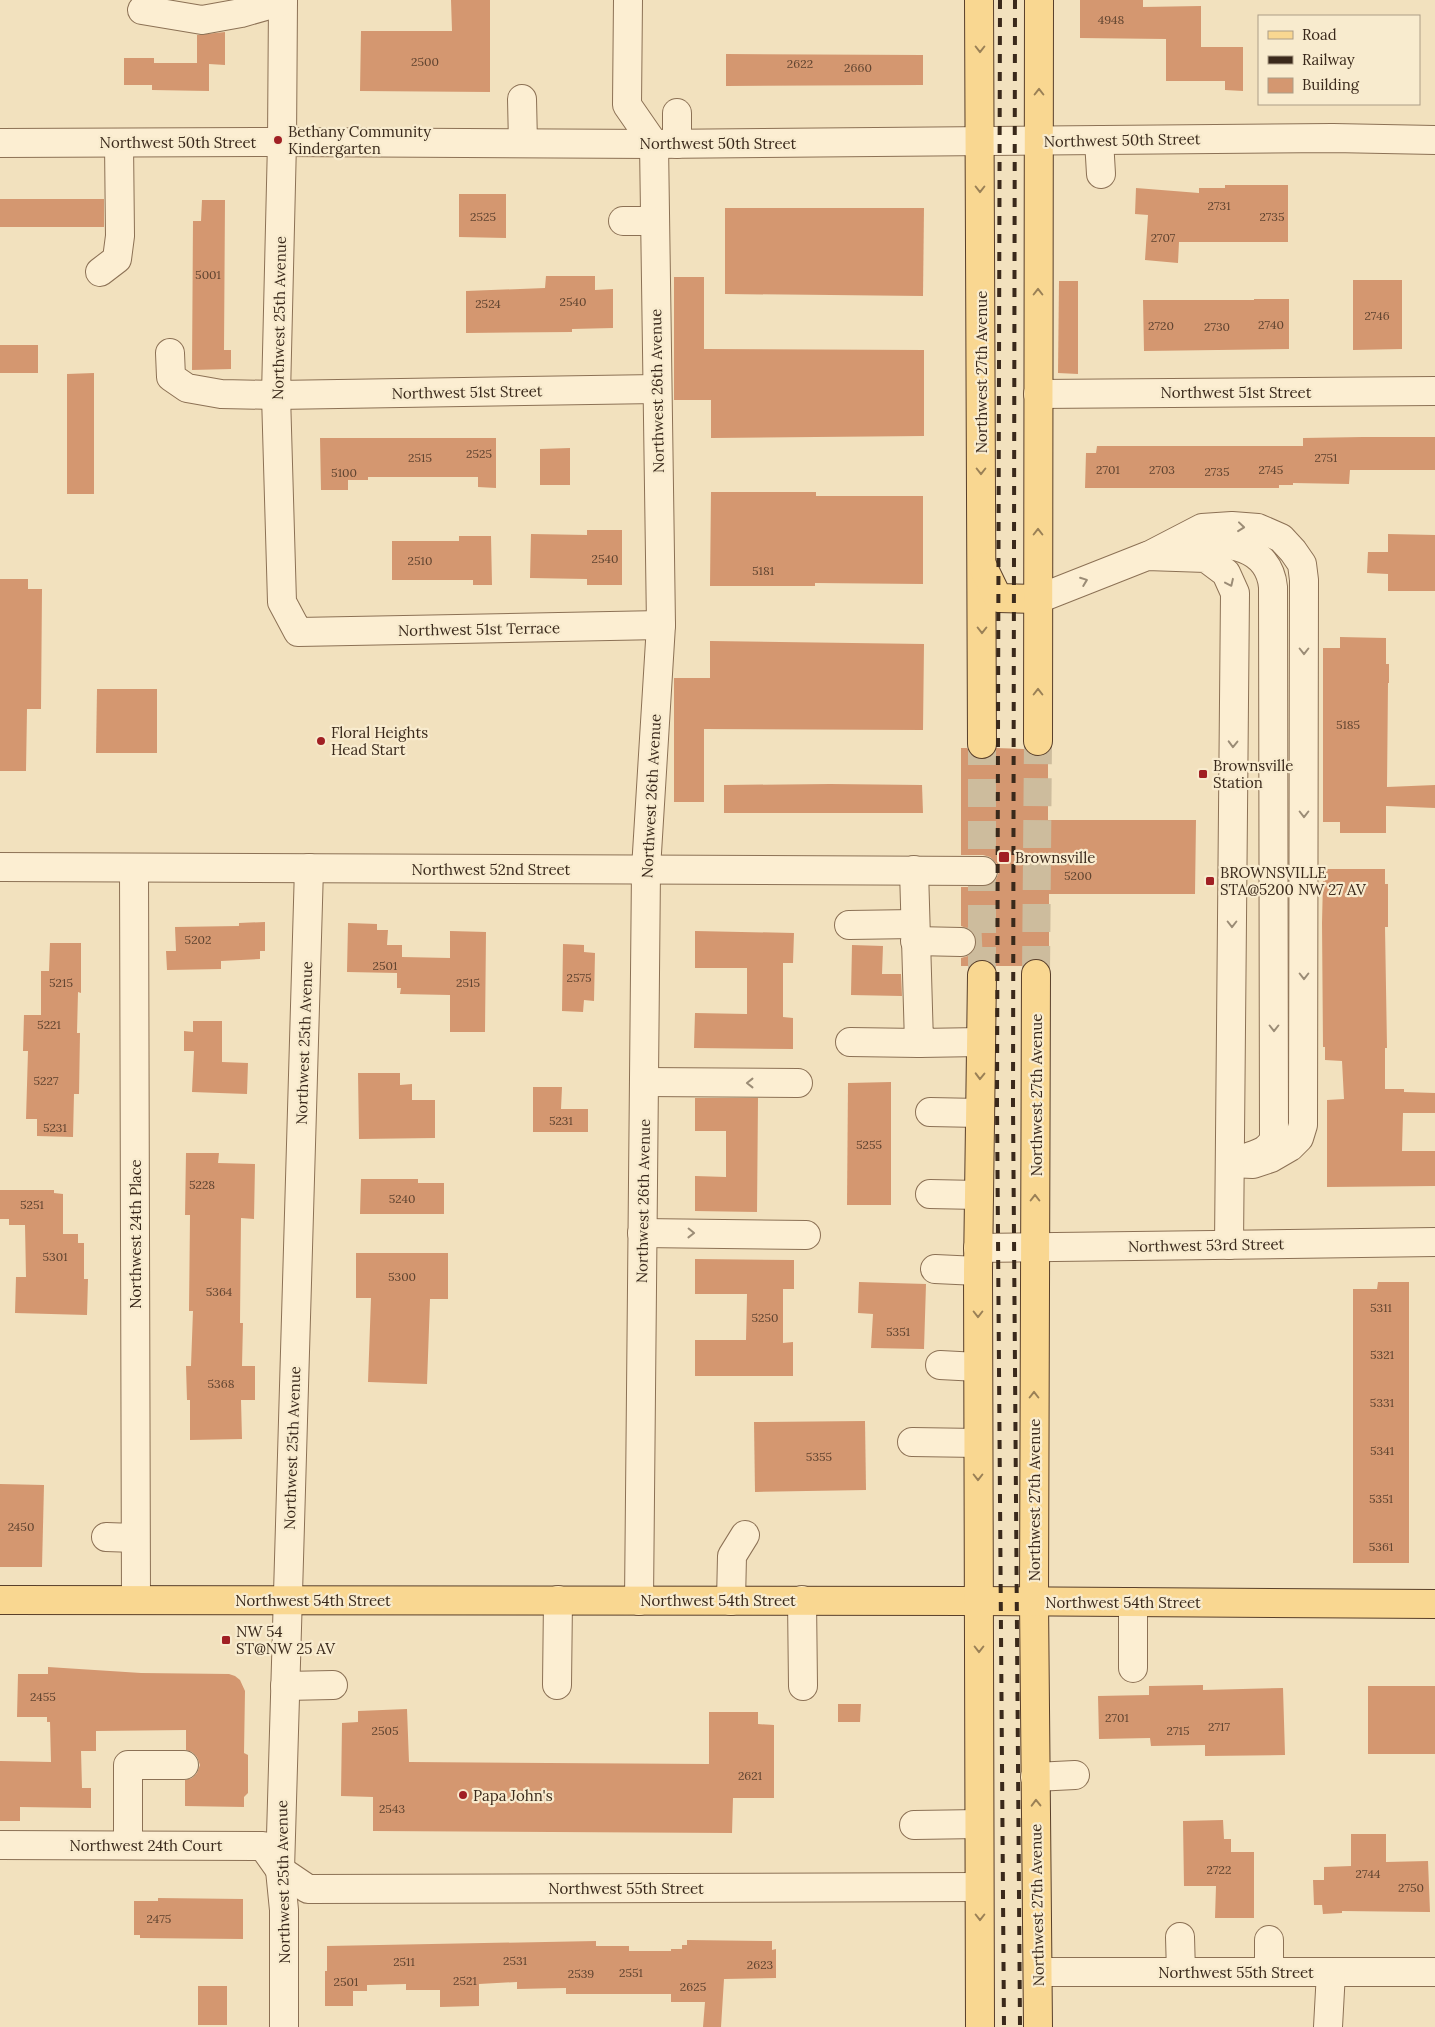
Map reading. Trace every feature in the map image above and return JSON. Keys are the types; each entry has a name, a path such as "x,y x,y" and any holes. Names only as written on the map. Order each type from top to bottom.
{"main road":[{"name":"Northwest 27th Avenue","path":"980,0 982,744"},
{"path":"1038,741 1039,0"},
{"path":"982,564 998,598 1038,599"},
{"name":"Northwest 27th Avenue","path":"1036,974 1034,1601 1038,2027"},
{"path":"980,2027 978,1195 982,975"},
{"name":"Northwest 54th Street","path":"0,1600 802,1600 1435,1604"}],"street":[{"path":"628,0 627,105 666,144"},
{"path":"142,10 202,20 241,13 283,1"},
{"name":"Northwest 25th Avenue","path":"283,1 276,396 282,602 298,632"},
{"path":"522,100 523,143"},
{"name":"Northwest 26th Avenue","path":"639,1600 646,869 661,625 655,221 666,144 677,113"},
{"name":"Northwest 50th Street","path":"0,143 666,144 1333,138 1435,140"},
{"path":"1099,140 1101,174"},
{"path":"100,272 117,259 120,236 119,143"},
{"path":"622,221 655,221"},
{"name":"Northwest 51st Street","path":"170,353 171,377 187,388 221,394 276,396 657,389"},
{"name":"Northwest 51st Street","path":"1038,394 1435,391"},
{"path":"1038,599 1147,556 1202,528 1232,526 1258,528 1281,538 1294,551 1302,564 1304,580 1304,1124 1299,1138 1290,1147 1271,1158 1253,1164 1230,1163"},
{"path":"1147,556 1206,558 1226,573 1235,593 1229,1245"},
{"name":"Northwest 51st Terrace","path":"298,632 661,625"},
{"name":"Northwest 52nd Street","path":"0,867 983,871"},
{"name":"Northwest 24th Place","path":"134,868 136,1600"},
{"name":"Northwest 25th Avenue","path":"284,2027 284,1910 280,1870 309,868"},
{"path":"914,870 919,1043"},
{"path":"849,925 915,932 961,942"},
{"path":"850,1042 981,1042"},
{"path":"644,1082 798,1083"},
{"path":"930,1112 979,1113"},
{"path":"930,1194 978,1195"},
{"path":"642,1232 806,1235"},
{"name":"Northwest 53rd Street","path":"935,1269 1035,1247 1435,1242"},
{"path":"940,1365 978,1367"},
{"path":"912,1442 978,1443"},
{"path":"731,1601 732,1556 745,1535"},
{"path":"106,1537 135,1538"},
{"path":"558,1600 558,1685"},
{"path":"802,1600 803,1686"},
{"path":"1132,1668 1133,1602"},
{"path":"285,1686 333,1685"},
{"path":"128,1845 128,1765 184,1765"},
{"path":"1036,1777 1075,1775"},
{"path":"914,1825 979,1824"},
{"name":"Northwest 24th Court","path":"0,1845 263,1846 280,1870"},
{"name":"Northwest 55th Street","path":"280,1870 308,1889 979,1887"},
{"path":"1180,1937 1180,1972"},
{"path":"1269,1940 1269,1972"},
{"name":"Northwest 55th Street","path":"1038,1972 1435,1972"},
{"path":"1328,2027 1331,1972"}],"building":[{"path":"451,0 490,0 490,92 360,91 361,31 452,31"},
{"path":"1080,0 1143,0 1143,7 1201,6 1201,47 1243,47 1243,91 1225,90 1225,81 1166,81 1166,39 1080,38"},
{"path":"225,32 225,65 209,64 209,91 152,90 152,85 124,85 124,58 154,58 154,63 197,63 197,35"},
{"path":"726,54 923,55 923,85 726,86"},
{"path":"1225,185 1288,185 1288,242 1179,242 1178,263 1145,260 1148,215 1135,214 1136,188 1199,193 1199,188 1225,188"},
{"path":"459,194 506,194 506,238 459,237"},
{"path":"0,199 104,199 104,227 0,227"},
{"path":"202,200 225,200 224,350 231,350 231,369 192,370 193,221 201,221"},
{"path":"725,208 924,208 923,296 725,294"},
{"path":"546,276 595,276 595,290 613,289 613,328 572,329 572,332 466,333 466,291 545,288"},
{"path":"674,277 704,277 704,349 924,350 924,436 711,438 711,400 674,400"},
{"path":"1353,280 1402,280 1402,349 1353,350"},
{"path":"1059,281 1078,281 1078,374 1058,373"},
{"path":"1289,299 1289,349 1144,351 1143,300"},
{"path":"0,345 38,345 38,373 0,373"},
{"path":"94,373 94,494 67,494 67,374"},
{"path":"1435,437 1435,470 1350,470 1349,484 1293,483 1293,485 1279,485 1279,488 1085,488 1086,453 1096,453 1097,446 1303,446 1303,438"},
{"path":"320,438 496,438 496,488 478,487 478,477 368,477 368,480 348,480 348,490 321,490"},
{"path":"570,448 570,485 540,485 540,449"},
{"path":"711,492 816,492 816,496 923,496 923,584 815,583 815,586 710,586"},
{"path":"587,530 622,530 622,585 587,585 587,579 530,578 531,534 587,535"},
{"path":"1388,534 1435,535 1435,591 1388,591 1388,574 1367,573 1368,552 1388,552"},
{"path":"459,536 491,536 492,585 473,585 473,580 392,580 392,541 459,541"},
{"path":"0,579 28,579 28,589 42,589 41,709 27,709 26,771 0,771"},
{"path":"1340,637 1386,638 1386,664 1389,664 1387,787 1435,785 1435,808 1386,806 1386,833 1340,833 1340,822 1323,822 1323,648 1340,648"},
{"path":"710,641 924,644 923,730 704,729 704,802 674,802 674,678 710,678"},
{"path":"97,689 157,689 157,753 96,753"},
{"path":"961,748 967,748 974,757 982,760 990,757 996,748 1024,749 1037,757 1048,752 1048,820 1196,820 1195,894 1049,894 1049,966 1043,960 1036,958 1028,961 1023,966 994,966 990,961 982,959 975,961 970,966 961,966 961,958 968,956 974,950 977,942 974,934 969,929 961,926 961,887 983,887 990,885 996,879 999,872 997,864 990,857 983,855 961,855"},
{"path":"724,785 922,785 923,813 724,813"},
{"path":"1325,869 1385,869 1385,884 1388,884 1388,927 1385,927 1387,1048 1385,1048 1385,1089 1404,1089 1404,1092 1435,1093 1435,1113 1403,1113 1402,1151 1435,1151 1435,1186 1327,1187 1327,1100 1344,1099 1342,1061 1325,1060 1325,1047 1323,1047 1322,923"},
{"path":"265,922 265,951 260,951 260,959 221,961 221,969 167,970 166,951 176,951 175,927 239,926 239,923"},
{"path":"348,923 377,924 377,930 388,930 387,945 402,945 402,957 450,958 450,931 486,932 485,1032 450,1032 450,995 400,994 401,988 397,988 397,973 347,972"},
{"path":"695,931 794,933 793,963 783,963 783,1017 793,1018 793,1049 694,1048 695,1013 747,1014 747,968 695,968"},
{"path":"50,943 81,943 81,993 78,992 77,1033 80,1033 79,1094 74,1094 73,1137 37,1136 37,1119 26,1119 28,1051 23,1051 24,1015 41,1015 41,971 49,971"},
{"path":"563,944 584,945 584,952 595,953 594,1001 584,1000 583,1012 562,1011"},
{"path":"852,945 883,946 882,974 901,974 902,996 851,995"},
{"path":"193,1021 222,1021 222,1062 248,1063 247,1094 192,1092 194,1051 184,1051 184,1031 193,1032"},
{"path":"358,1073 400,1073 400,1085 412,1084 412,1100 435,1100 435,1138 359,1139"},
{"path":"891,1082 891,1205 847,1205 848,1083"},
{"path":"533,1087 562,1087 561,1109 588,1109 588,1132 533,1132"},
{"path":"695,1098 758,1098 757,1212 695,1211 695,1176 726,1177 726,1131 695,1131"},
{"path":"186,1153 219,1153 218,1163 255,1164 254,1219 241,1218 240,1323 243,1323 242,1366 255,1366 255,1400 241,1400 242,1439 190,1440 190,1400 187,1400 186,1366 191,1366 193,1311 189,1311 190,1215 185,1215"},
{"path":"361,1179 418,1179 418,1183 444,1183 444,1214 360,1214"},
{"path":"0,1190 54,1190 54,1193 63,1194 63,1234 78,1234 78,1243 84,1243 84,1279 88,1279 87,1315 15,1313 16,1277 26,1277 25,1225 9,1225 9,1219 0,1219"},
{"path":"356,1253 448,1253 448,1299 430,1299 427,1384 368,1382 371,1298 356,1298"},
{"path":"695,1259 794,1260 794,1289 783,1289 783,1343 793,1342 793,1376 695,1376 695,1340 746,1340 747,1294 695,1294"},
{"path":"859,1282 926,1284 924,1349 871,1348 873,1314 858,1313"},
{"path":"1378,1282 1409,1282 1409,1563 1353,1563 1353,1289 1377,1289"},
{"path":"865,1421 866,1490 755,1492 754,1422"},
{"path":"0,1484 44,1485 42,1567 0,1567"},
{"path":"48,1667 141,1673 229,1674 235,1676 240,1680 245,1691 244,1753 248,1755 248,1793 244,1797 244,1807 185,1806 185,1780 192,1778 197,1773 200,1765 197,1757 192,1752 186,1750 186,1730 96,1731 96,1751 81,1751 82,1788 91,1788 91,1808 20,1807 20,1821 0,1821 0,1761 51,1762 50,1722 47,1722 47,1717 17,1717 18,1674 48,1674"},
{"path":"1203,1685 1203,1690 1283,1688 1285,1755 1205,1756 1205,1745 1151,1746 1150,1738 1099,1739 1098,1696 1149,1695 1149,1686"},
{"path":"1368,1686 1435,1686 1435,1754 1368,1754"},
{"path":"838,1704 861,1704 860,1722 838,1722"},
{"path":"407,1709 409,1762 709,1764 709,1712 758,1712 758,1724 774,1725 774,1798 733,1798 732,1833 373,1831 373,1797 341,1796 342,1723 358,1722 358,1711"},
{"path":"1223,1820 1224,1839 1231,1839 1231,1852 1254,1852 1254,1918 1215,1918 1216,1886 1184,1886 1183,1821"},
{"path":"1351,1834 1386,1834 1386,1862 1428,1861 1430,1912 1342,1911 1342,1913 1323,1914 1322,1905 1314,1905 1313,1880 1324,1880 1324,1867 1351,1866"},
{"path":"158,1898 243,1899 243,1939 140,1938 140,1935 134,1935 134,1901 158,1901"},
{"path":"687,1940 772,1941 772,1950 776,1949 776,1978 724,1979 721,2027 703,2027 705,2002 671,2002 671,1994 566,1994 566,1988 517,1989 517,1982 479,1984 479,2006 440,2007 440,1990 406,1990 406,1984 367,1985 367,1991 353,1991 353,2006 325,2006 327,1946 596,1941 596,1946 629,1946 629,1951 671,1951 671,1949 682,1949 682,1945 687,1945"},
{"path":"198,1986 227,1986 227,2025 198,2025"}],"tunnel":[{"path":"1036,974 1038,741"},
{"path":"982,744 982,975"},
{"path":"961,942 982,941"}],"railway":[{"path":"1000,0 997,1104 1004,2027"},
{"path":"1015,0 1013,1104 1020,2027"}],"place":[{"name":"Bethany Community Kindergarten","path":"278,140"},
{"name":"Floral Heights Head Start","path":"321,741"},
{"name":"Brownsville Station","path":"1203,774"},
{"name":"Brownsville","path":"1004,857"},
{"name":"BROWNSVILLE STA@5200 NW 27 AV","path":"1210,881"},
{"name":"NW 54 ST@NW 25 AV","path":"226,1640"},
{"name":"Papa John's","path":"463,1795"}]}
